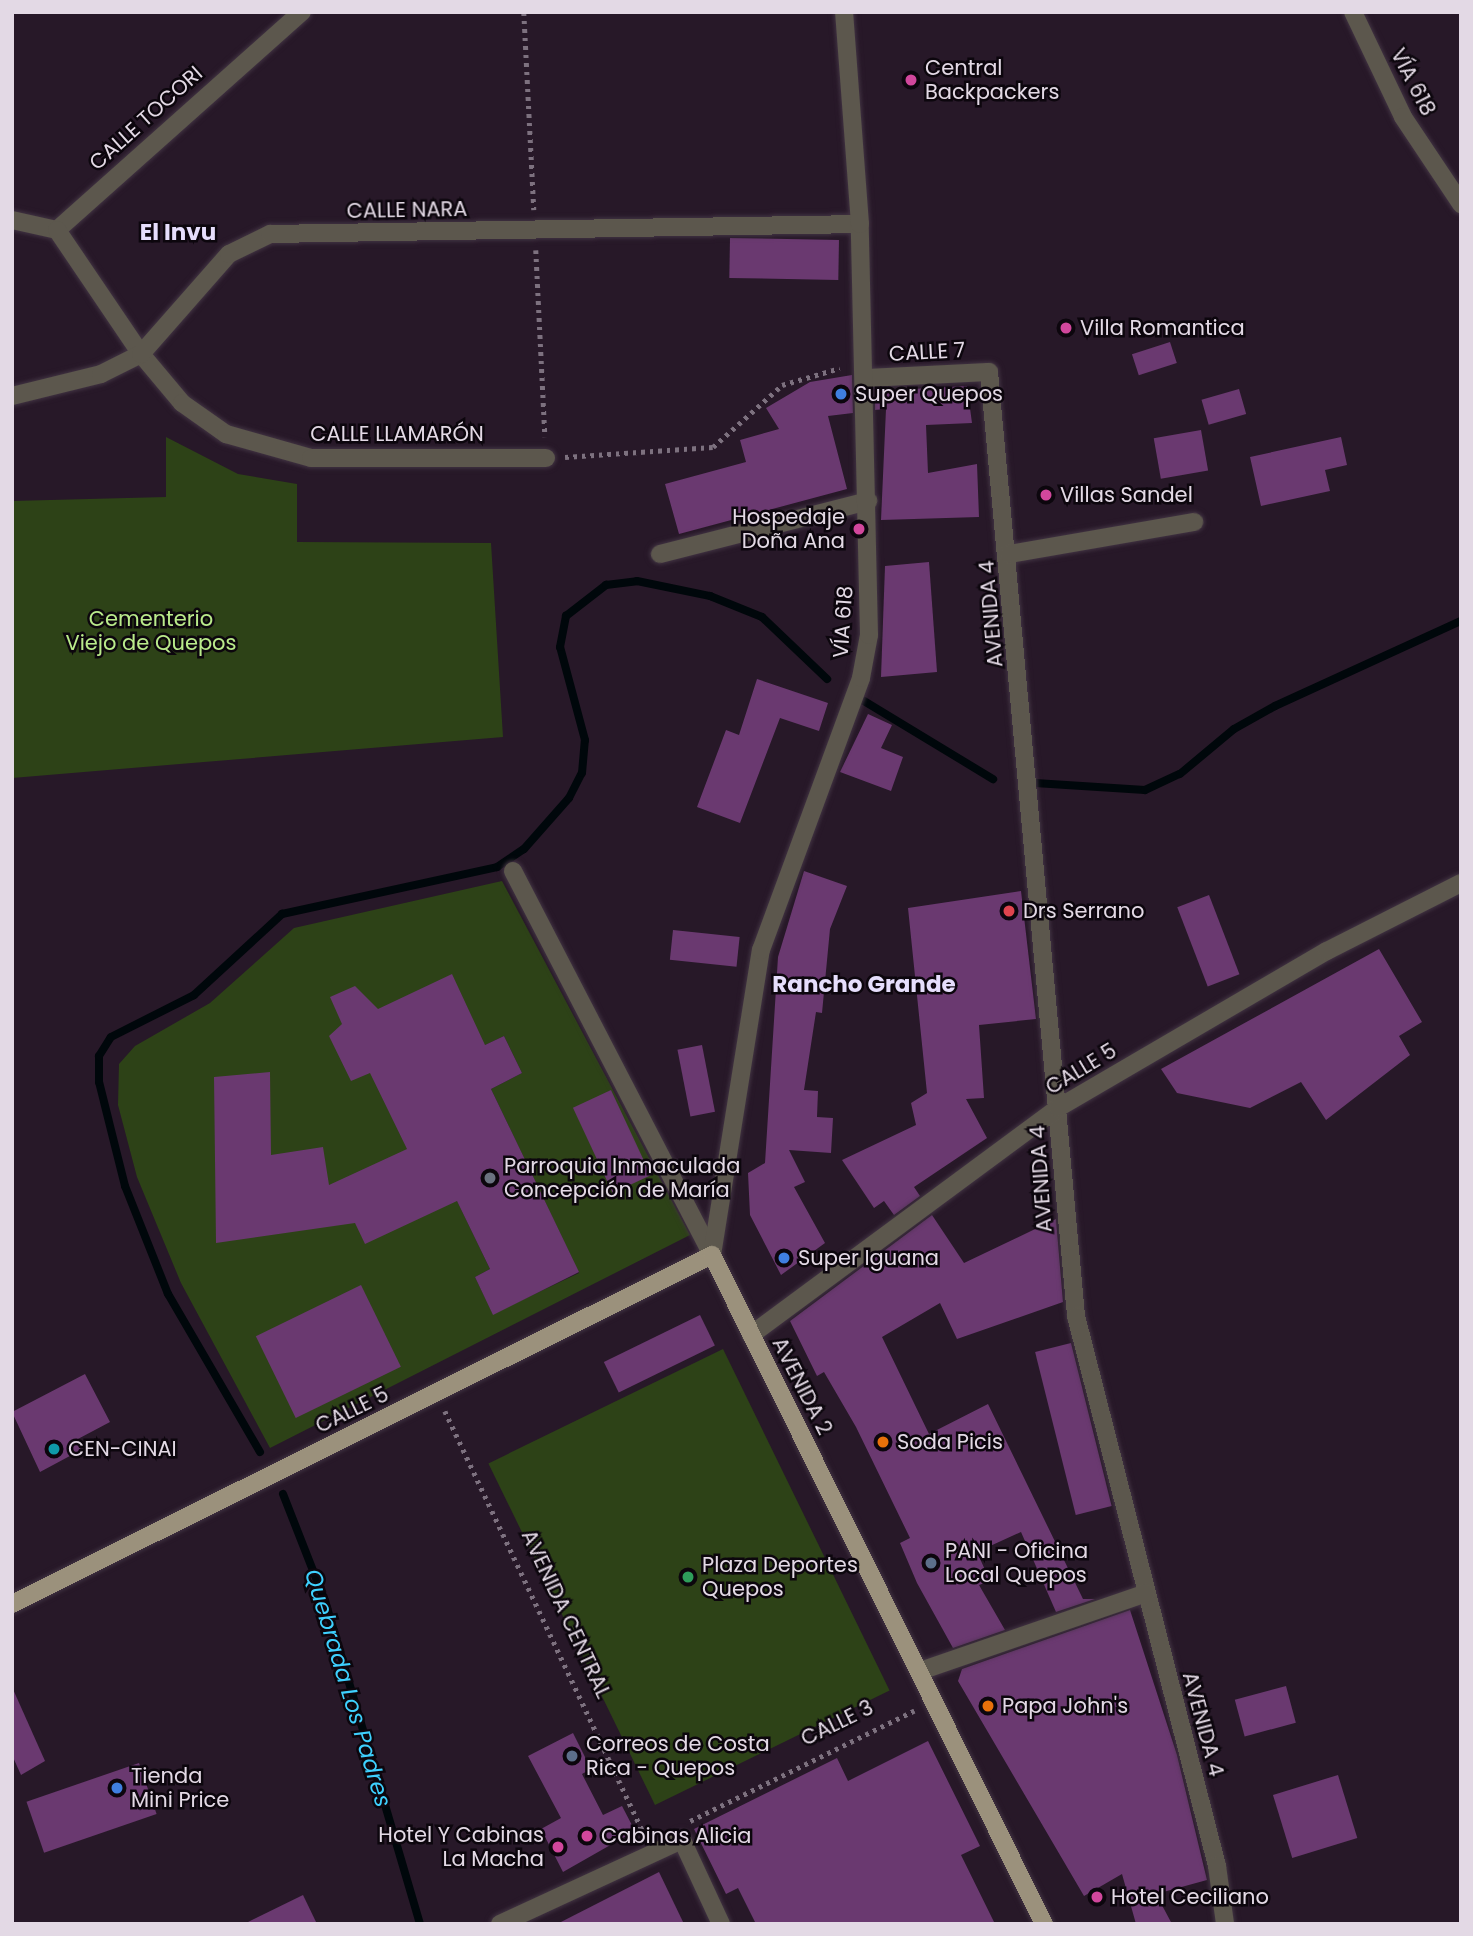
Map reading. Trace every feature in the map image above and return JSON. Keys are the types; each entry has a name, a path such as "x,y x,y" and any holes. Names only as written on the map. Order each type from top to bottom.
{"main road":[{"name":"AVENIDA 2","path":"712,1255 1044,1924"},
{"name":"CALLE 5","path":"12,1604 712,1255"}],"street":[{"name":"CALLE TOCORI","path":"57,230 302,12"},
{"name":"VÍA 618","path":"712,1255 761,950 861,678 869,635 866,370 860,224 844,12"},
{"name":"VÍA 618","path":"1353,12 1403,117 1461,204"},
{"path":"12,220 57,230"},
{"name":"CALLE NARA","path":"12,396 101,374 141,354 229,254 270,234 860,224"},
{"name":"CALLE LLAMARÓN","path":"57,230 141,354 183,403 226,434 268,451 311,458 546,458"},
{"name":"CALLE 7","path":"866,370 989,372"},
{"name":"AVENIDA 4","path":"989,372 1009,554 1076,1316 1217,1866 1225,1924"},
{"path":"660,554 868,501"},
{"path":"1009,554 1194,522"},
{"name":"AVENIDA 2","path":"513,871 712,1255"},
{"name":"CALLE 5","path":"751,1335 1058,1108 1327,951 1461,883"},
{"path":"920,1671 1146,1593"},
{"path":"500,1924 654,1853 683,1832 721,1924"}],"path":[{"path":"546,458 713,447 782,385 866,370"},
{"name":"AVENIDA CENTRAL","path":"436,1393 654,1853"},
{"name":"CALLE 3","path":"683,1832 933,1702"}],"green space":[{"name":"Cementerio Viejo de Quepos","path":"166,437 238,474 297,484 297,542 491,543 503,737 12,778 12,501 166,497"},
{"path":"502,881 690,1235 270,1448 181,1283 137,1177 118,1105 119,1064 135,1046 210,1003 294,928","holes":["504,1036 522,1073 491,1089 579,1273 493,1314 475,1277 490,1269 420,1124 381,1095"]},
{"name":"Plaza Deportes Quepos","path":"723,1349 890,1691 655,1805 488,1463"}],"building":[{"path":"730,238 839,240 838,280 729,278"},
{"path":"1170,342 1177,363 1139,375 1132,354"},
{"path":"852,375 853,413 828,416 847,489 679,534 665,484 746,462 740,440 779,429 766,408 810,382"},
{"path":"967,386 972,423 926,425 928,473 977,464 979,517 881,520 886,409 875,410 875,391"},
{"path":"1239,389 1246,414 1209,425 1202,400"},
{"path":"1201,430 1208,470 1161,479 1154,438"},
{"path":"1341,437 1347,465 1325,470 1330,491 1261,506 1250,457"},
{"path":"929,562 937,672 881,677 885,566"},
{"path":"757,679 828,703 819,731 780,718 740,823 697,807 726,730 739,735"},
{"path":"868,714 892,725 881,748 903,757 891,791 840,772"},
{"path":"804,871 847,886 830,929 822,1013 816,1012 804,1090 818,1091 817,1117 833,1118 831,1153 789,1150 805,1182 794,1187 825,1243 781,1275 750,1215 748,1173 765,1163 778,957"},
{"path":"1021,891 1036,1019 979,1025 984,1098 966,1099 987,1138 914,1187 920,1196 894,1215 884,1201 874,1208 842,1160 916,1125 911,1103 927,1093 908,908"},
{"path":"1209,895 1239,974 1208,987 1177,907"},
{"path":"673,930 740,937 736,967 670,960"},
{"path":"1379,949 1422,1022 1399,1036 1410,1055 1326,1120 1301,1082 1250,1108 1177,1093 1161,1069"},
{"path":"452,974 485,1045 504,1036 522,1073 491,1089 579,1272 493,1315 475,1277 490,1269 457,1201 365,1244 355,1223 216,1243 214,1077 270,1072 271,1155 323,1147 329,1185 407,1149 370,1073 351,1081 329,1036 342,1024 330,997 355,986 378,1009"},
{"path":"702,1045 715,1112 690,1117 677,1050"},
{"path":"611,1090 651,1175 613,1193 573,1108"},
{"path":"932,1215 964,1263 1056,1219 1063,1302 957,1339 940,1303 882,1337 929,1434 988,1404 1083,1599 1095,1599 1056,1612 1021,1532 977,1552 990,1581 979,1585 1005,1630 953,1648 917,1583 900,1543 910,1538 856,1427 824,1372 817,1376 790,1321"},
{"path":"361,1285 401,1367 296,1418 256,1336"},
{"path":"700,1315 715,1346 619,1392 604,1362"},
{"path":"1071,1343 1112,1506 1076,1515 1035,1352"},
{"name":"CEN-CINAI","path":"85,1374 110,1422 76,1440 81,1450 40,1472 12,1412"},
{"path":"1130,1610 1177,1755 1207,1880 1156,1894 1172,1924 1136,1924 1122,1874 1084,1896 958,1681 962,1669"},
{"path":"1286,1686 1296,1723 1245,1736 1235,1700"},
{"path":"12,1687 45,1761 21,1775 12,1755"},
{"path":"573,1733 591,1769 582,1774 603,1815 622,1806 635,1831 563,1872 541,1829 561,1818 528,1756"},
{"path":"928,1741 980,1846 961,1855 995,1924 756,1924 738,1888 726,1894 694,1829 837,1758 848,1781"},
{"name":"Tienda Mini Price","path":"139,1763 157,1814 44,1853 26,1802"},
{"path":"1338,1775 1357,1838 1292,1858 1273,1795"},
{"path":"659,1872 684,1924 557,1924"},
{"path":"303,1895 317,1924 244,1924"}],"waterway":[{"name":"Quebrada Los Padres","path":"260,1452 168,1294 125,1186 99,1082 99,1056 111,1037 194,995 282,914 497,867 524,849 569,798 582,773 585,740 560,647 566,616 606,585 637,581 710,596 762,617 827,679"},
{"name":"Quebrada Los Padres","path":"1035,783 1145,790 1180,774 1234,729 1275,706 1461,621"},
{"name":"Quebrada Los Padres","path":"864,701 993,779"},
{"name":"Quebrada Los Padres","path":"283,1494 325,1601 420,1924"}],"place":[{"name":"Central Backpackers","path":"911,80"},
{"name":"Villa Romantica","path":"1066,328"},
{"name":"Super Quepos","path":"841,394"},
{"name":"Villas Sandel","path":"1046,495"},
{"name":"Hospedaje Doña Ana","path":"859,529"},
{"name":"Drs Serrano","path":"1009,911"},
{"name":"Parroquia Inmaculada Concepción de María","path":"490,1178"},
{"name":"Super Iguana","path":"784,1258"},
{"name":"Soda Picis","path":"883,1442"},
{"name":"CEN-CINAI","path":"54,1449"},
{"name":"PANI - Oficina Local Quepos","path":"931,1563"},
{"name":"Plaza Deportes Quepos","path":"688,1577"},
{"name":"Papa John's","path":"988,1706"},
{"name":"Correos de Costa Rica - Quepos","path":"572,1756"},
{"name":"Tienda Mini Price","path":"117,1788"},
{"name":"Cabinas Alicia","path":"587,1836"},
{"name":"Hotel Y Cabinas La Macha","path":"558,1847"},
{"name":"Hotel Ceciliano","path":"1097,1897"}],"district":[{"name":"El Invu","path":"178,232"},
{"name":"Rancho Grande","path":"864,984"}]}
